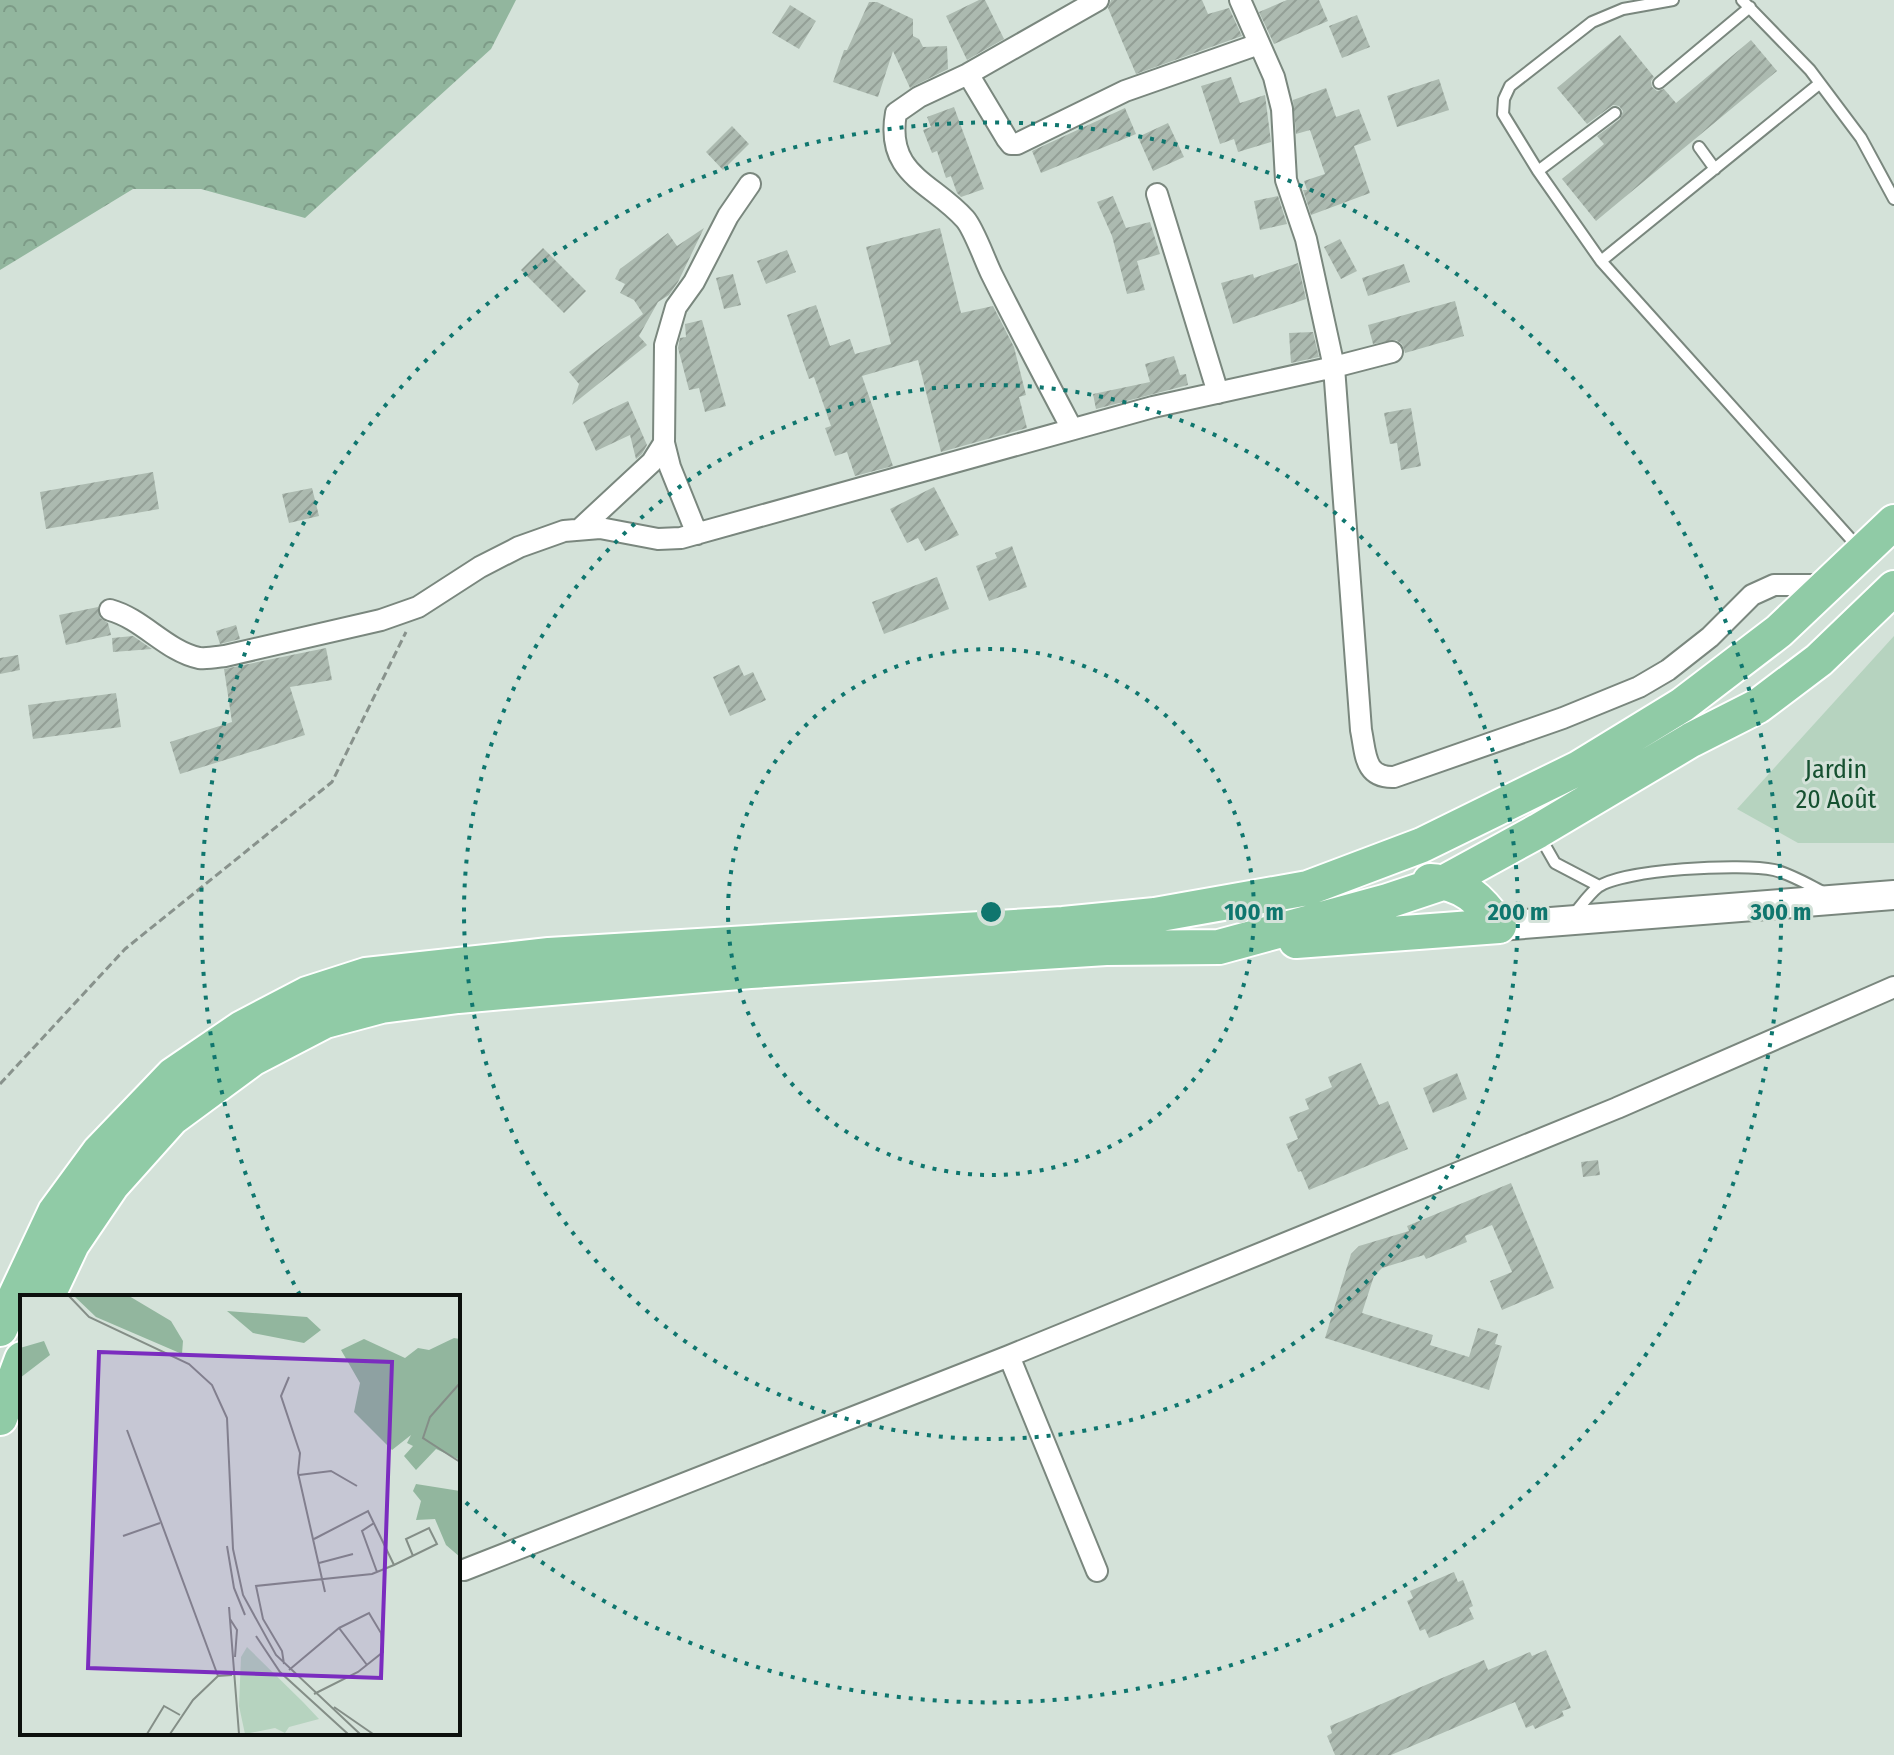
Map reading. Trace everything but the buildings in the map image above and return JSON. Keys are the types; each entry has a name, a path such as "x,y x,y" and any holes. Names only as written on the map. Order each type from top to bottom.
{"highway":[{"path":"0,1329 55,1212 99,1152 173,1075 242,1028 307,994 366,975 549,955 1063,924 1155,915 1308,888 1422,845 1592,760 1682,705 1779,631 1894,522"},
{"path":"1219,947 1388,901 1445,882 1691,740 1758,706 1819,660 1894,588"},
{"path":"1347,874 1445,882 1466,889 1481,901 1499,926"},
{"path":"48,1295 72,1244 112,1185 172,1118 252,1059 325,1021 381,1006 458,996 735,972 1106,948 1219,947 1499,926"},
{"path":"0,1418 20,1364"}],"main road":[{"path":"1499,926 1894,895"}],"street":[{"path":"1072,429 967,221 920,183 898,155 894,128 896,113 919,97 968,74 1098,0"},
{"path":"1240,0 1274,77 1279,98 1286,180 1306,239 1334,367 1361,730 1370,768 1381,777 1411,772 1563,718 1639,687 1679,661 1710,637 1752,595 1774,585 1827,585"},
{"path":"968,74 1007,139 1011,144 1017,144 1125,91 1259,44"},
{"path":"697,534 670,467 664,443 664,361 672,319 728,216 750,184"},
{"path":"1157,194 1218,393"},
{"path":"110,610 126,615 177,649 200,658 225,656 381,620 418,607 480,567 519,547 564,531 600,528 658,539 681,538 1072,429 1392,352"},
{"path":"581,528 652,462 664,443"},
{"path":"464,1570 1009,1356 1617,1108 1894,987"},
{"path":"1009,1356 1097,1571"}],"lane":[{"path":"1673,0 1623,9 1592,22 1510,86 1504,99 1503,114 1538,171 1601,261 1862,552"},
{"path":"1659,83 1746,4 1810,70 1861,138 1894,199"},
{"path":"1601,261 1819,84"},
{"path":"1538,171 1615,113"},
{"path":"1699,147 1715,169"},
{"path":"1538,831 1555,863 1599,886"},
{"path":"1566,922 1599,886 1637,874 1738,866 1778,870 1837,899"}],"path":[{"path":"0,1084 125,949 332,782 418,607"}],"green space":[{"path":"0,0 516,0 491,49 305,218 201,189 133,189 0,270"},
{"name":"Jardin 20 Août","path":"1894,636 1894,843 1798,843 1737,809"}]}
